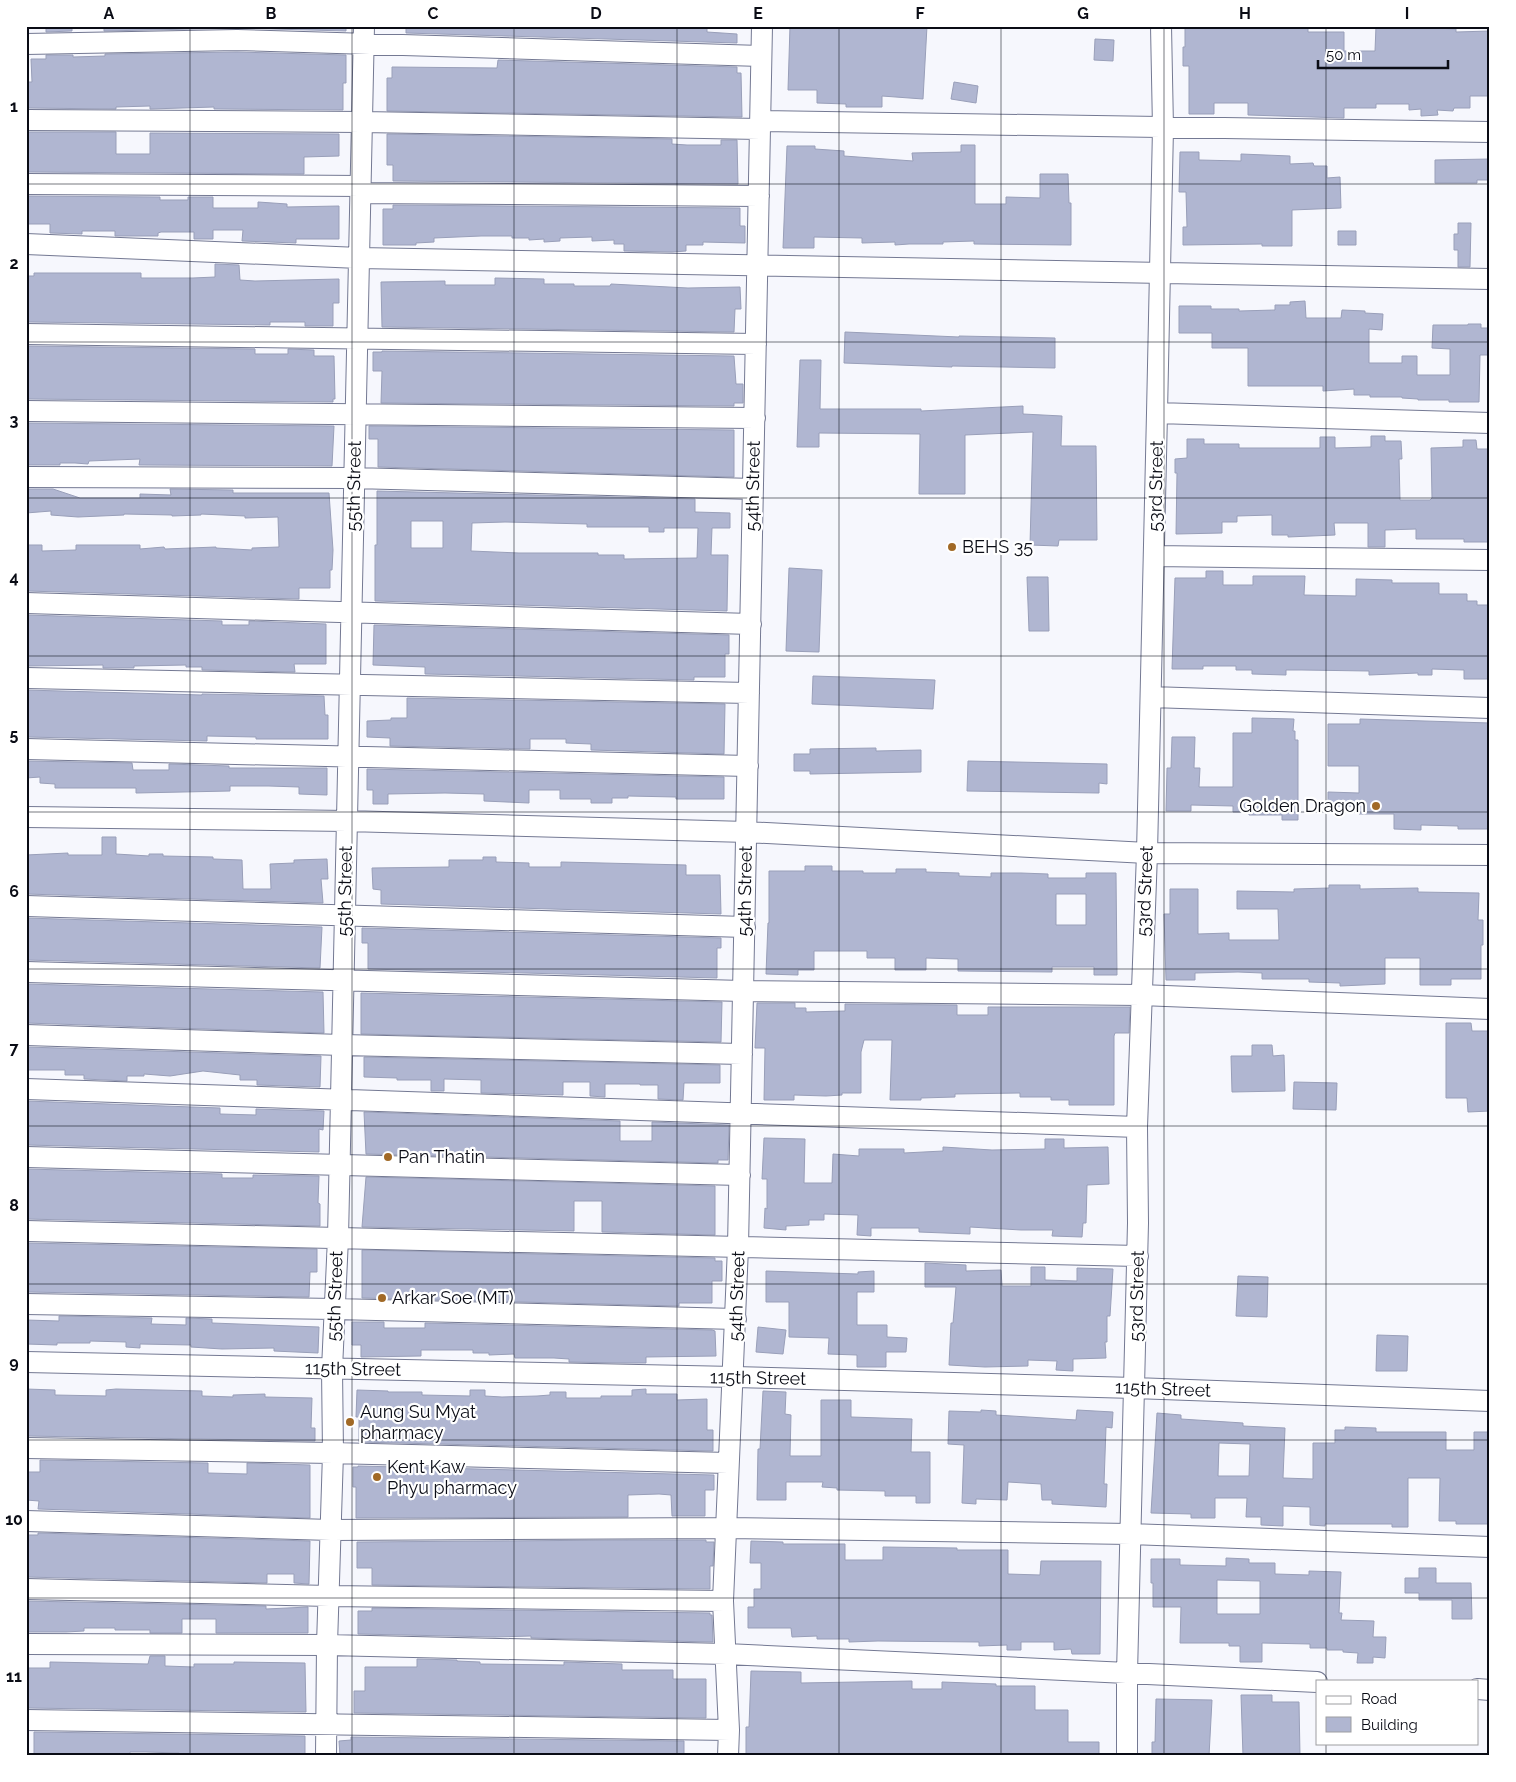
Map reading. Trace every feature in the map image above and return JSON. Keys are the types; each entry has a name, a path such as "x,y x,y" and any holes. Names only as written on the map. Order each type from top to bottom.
{"street":[{"name":"54th Street","path":"728,1756 729,1730 723,1601 728,1463 734,1377 740,1175 762,26"},
{"name":"53rd Street","path":"1127,1756 1130,1534 1138,1256 1137,1127 1147,853 1163,128 1161,26"},
{"path":"26,44 237,40 364,35 761,56"},
{"name":"55th Street","path":"326,1756 327,1645 333,1453 332,1369 338,1238 364,35"},
{"path":"26,120 362,122 760,129 760,122 1490,132"},
{"path":"26,184 361,186 360,193 759,196"},
{"path":"26,244 359,258 1490,279"},
{"path":"26,334 756,344"},
{"path":"26,411 755,418"},
{"path":"1157,413 1490,423"},
{"path":"26,477 354,478 753,490"},
{"path":"1154,556 1490,560"},
{"path":"26,603 750,624"},
{"path":"26,678 749,693"},
{"path":"1151,697 1490,708"},
{"path":"26,749 748,766"},
{"path":"26,816 347,821 746,832 1147,853 1490,855"},
{"path":"26,906 745,927"},
{"path":"26,972 343,982 743,991 1141,994 1490,1009"},
{"path":"26,1035 342,1045 742,1054"},
{"path":"26,1089 1137,1127"},
{"path":"26,1157 740,1175"},
{"path":"26,1231 1138,1256"},
{"path":"26,1304 335,1309 736,1320"},
{"name":"115th Street","path":"26,1362 734,1377 1134,1388 1490,1402"},
{"path":"26,1448 333,1453 728,1463"},
{"path":"26,1521 331,1530 726,1528 1130,1534 1490,1547"},
{"path":"26,1589 330,1596 723,1601"},
{"path":"26,1644 327,1645 726,1654 1316,1682"},
{"path":"26,1720 729,1730"}],"building":[{"path":"46,26 72,26 72,31 46,32"},
{"path":"104,26 346,26 346,31 237,28 104,31"},
{"path":"406,26 707,26 707,32 737,34 737,43 406,33"},
{"path":"790,26 927,26 923,99 882,96 882,107 846,107 846,104 817,103 817,90 788,90"},
{"path":"1185,26 1308,26 1308,32 1344,32 1344,51 1375,51 1376,26 1435,26 1435,28 1456,29 1456,32 1490,31 1490,96 1470,96 1470,108 1454,108 1453,111 1437,110 1438,115 1421,116 1421,109 1409,110 1409,104 1376,104 1376,108 1344,108 1344,118 1248,115 1248,103 1214,103 1214,114 1189,114 1189,66 1183,66"},
{"path":"1095,39 1114,40 1113,61 1094,60"},
{"path":"237,52 346,55 346,83 343,83 343,110 214,109 214,107 150,109 150,106 116,107 116,109 26,108 26,82 32,82 31,59 46,59 46,55 73,55 73,57 105,56 105,54"},
{"path":"498,60 737,67 737,73 741,73 742,117 387,111 387,78 392,78 392,67 497,68"},
{"path":"954,82 978,86 976,103 951,99"},
{"path":"26,132 116,132 116,154 150,154 150,133 339,134 339,156 304,157 304,174 26,172"},
{"path":"387,134 672,139 672,144 687,145 721,145 721,140 737,140 738,184 393,181 393,165 387,165"},
{"path":"961,145 975,145 975,204 1006,204 1006,197 1040,198 1040,174 1068,174 1069,203 1071,203 1071,245 974,244 974,241 895,245 895,242 862,243 862,238 814,237 814,248 783,248 787,146 815,146 815,149 844,151 844,156 913,161 912,153 961,152"},
{"path":"1180,152 1199,152 1199,160 1241,161 1241,154 1290,156 1290,164 1313,163 1314,166 1327,166 1327,178 1340,177 1341,208 1292,210 1292,246 1262,246 1262,244 1183,245 1183,227 1187,227 1186,192 1179,192"},
{"path":"1490,159 1490,180 1477,180 1477,183 1435,183 1435,160"},
{"path":"26,196 160,197 160,200 188,200 188,197 213,197 213,208 258,208 258,202 287,204 287,207 339,206 339,239 296,239 296,243 242,241 243,230 213,230 213,239 194,239 194,232 161,232 158,233 158,236 115,236 115,231 82,231 82,234 50,233 50,224 26,224"},
{"path":"393,205 740,208 740,226 745,226 745,243 703,242 703,245 686,245 686,251 672,252 624,251 624,244 614,244 614,240 592,241 592,237 560,238 560,241 544,242 544,239 529,240 529,238 512,238 512,236 481,236 434,238 434,242 416,243 416,245 383,245 383,209 393,209"},
{"path":"1458,223 1471,223 1470,267 1458,267 1458,250 1454,250 1454,234 1458,234"},
{"path":"1338,231 1356,231 1356,245 1338,245"},
{"path":"215,264 239,265 240,280 339,279 339,303 333,303 333,326 305,326 305,322 270,322 270,325 28,322 26,276 34,276 34,273 141,273 141,278 215,277"},
{"path":"495,278 544,279 544,284 574,284 574,286 610,286 611,284 688,288 740,287 741,309 735,309 734,332 382,327 381,282 445,281 445,285 495,285"},
{"path":"1305,301 1306,318 1341,318 1342,310 1383,314 1382,330 1369,329 1369,363 1402,363 1402,356 1417,356 1417,375 1450,375 1450,349 1432,348 1433,325 1481,324 1481,328 1490,328 1490,355 1480,355 1479,402 1370,397 1370,395 1354,395 1354,389 1323,391 1323,386 1248,386 1248,348 1212,348 1212,333 1179,333 1179,306 1211,306 1211,309 1239,309 1239,311 1275,310 1275,305 1290,305 1290,302"},
{"path":"845,332 959,337 1055,338 1055,368 844,363"},
{"path":"26,347 255,349 255,354 288,354 288,349 314,350 314,356 334,356 335,399 333,399 333,402 26,399"},
{"path":"373,352 734,356 736,384 743,384 743,403 734,403 734,406 381,403 382,371 373,371"},
{"path":"800,360 821,360 820,409 921,409 921,411 1023,406 1023,414 1062,416 1061,446 1096,446 1097,540 1059,540 1058,546 1030,545 1033,432 965,435 965,494 919,494 920,434 819,433 819,447 797,447"},
{"path":"26,423 334,426 332,466 139,465 140,459 89,461 88,464 26,465"},
{"path":"369,426 734,430 734,477 378,467 378,439 369,439"},
{"path":"1371,436 1385,436 1385,441 1401,441 1402,459 1399,459 1400,500 1430,500 1432,498 1431,448 1463,447 1463,440 1476,440 1477,449 1490,449 1490,542 1464,542 1464,539 1416,539 1416,529 1385,530 1385,547 1368,547 1368,523 1334,523 1335,535 1288,537 1288,535 1272,535 1272,515 1237,516 1237,522 1222,522 1222,533 1176,534 1177,473 1175,473 1175,459 1187,458 1187,439 1204,439 1204,444 1239,444 1239,448 1320,448 1320,437 1335,437 1335,448 1371,447"},
{"path":"26,489 53,489 80,498 140,498 140,494 171,495 170,489 233,490 233,493 329,493 333,550 330,588 299,588 299,599 27,591 26,545 42,545 42,551 76,550 76,545 140,545 140,549 216,547 252,550 252,548 279,547 278,517 245,518 245,516 201,514 172,516 124,514 78,517 51,515 51,511 26,513"},
{"path":"377,491 695,499 695,512 730,513 730,528 712,528 711,555 728,555 727,611 375,601 375,545 377,545","holes":["411,521 443,521 443,548 411,548","472,523 587,524 587,527 649,527 649,532 664,532 664,528 698,528 697,558 624,559 624,555 598,555 598,553 471,551"]},
{"path":"789,568 822,570 819,652 786,651"},
{"path":"1206,571 1223,571 1223,585 1253,585 1253,576 1305,576 1304,595 1356,596 1356,579 1392,580 1392,583 1439,583 1439,594 1467,594 1467,601 1477,601 1477,605 1490,605 1490,679 1464,679 1464,670 1432,669 1432,675 1418,675 1418,673 1369,675 1369,671 1286,670 1286,675 1252,674 1252,670 1236,670 1236,666 1203,666 1203,669 1172,669 1175,578 1206,578"},
{"path":"1027,577 1048,577 1049,631 1029,631"},
{"path":"27,615 222,621 222,625 249,625 249,621 326,624 326,664 294,664 295,672 202,670 202,667 186,667 186,665 134,666 134,668 103,668 103,665 28,666 26,656"},
{"path":"374,625 729,635 729,654 725,654 725,677 694,677 694,680 425,674 425,667 373,665"},
{"path":"813,676 935,680 933,709 812,704"},
{"path":"26,690 324,696 325,715 328,715 328,739 256,739 256,737 207,736 207,741 27,737"},
{"path":"407,698 725,704 724,754 591,750 591,744 566,743 566,739 530,739 530,749 390,746 390,738 367,737 367,721 407,718"},
{"path":"1252,718 1294,719 1293,731 1295,731 1295,740 1298,740 1298,820 1282,820 1282,815 1249,815 1249,812 1233,812 1233,806 1191,805 1191,811 1166,811 1167,768 1171,768 1172,737 1195,737 1194,768 1200,768 1199,787 1233,787 1233,733 1252,733"},
{"path":"1360,719 1490,723 1489,829 1458,829 1458,826 1421,825 1421,830 1394,829 1394,814 1359,814 1359,806 1328,806 1328,792 1359,793 1359,766 1328,766 1328,724 1360,724"},
{"path":"876,748 876,751 921,750 921,772 810,774 810,771 794,771 794,754 810,754 810,749"},
{"path":"26,761 132,763 133,770 169,770 169,764 229,766 229,768 327,768 327,795 299,794 299,787 269,786 230,786 230,791 136,793 136,788 55,788 55,784 40,783 40,777 26,778"},
{"path":"968,761 1107,764 1107,784 1099,783 1099,793 967,791"},
{"path":"367,769 724,777 724,799 628,796 628,798 612,798 612,803 591,803 591,799 560,799 560,790 529,790 529,803 484,801 484,794 445,793 388,794 388,804 373,804 373,790 367,790"},
{"path":"102,837 116,837 116,854 149,856 149,854 163,854 163,856 213,857 213,859 242,860 243,889 271,889 270,864 294,863 294,860 327,859 328,879 321,879 323,903 26,894 26,855 68,853 68,855 102,855"},
{"path":"483,857 496,857 496,862 529,863 529,867 561,867 561,862 686,865 686,875 720,875 721,914 381,904 381,890 373,889 372,868 449,867 449,860 483,860"},
{"path":"805,866 832,866 832,871 863,871 863,873 896,873 896,869 926,869 926,872 959,873 959,876 991,877 991,873 1021,873 1048,874 1048,878 1086,878 1086,873 1116,873 1117,975 1094,975 1094,967 1052,967 1052,972 958,971 958,959 926,958 926,970 895,970 895,958 867,958 867,951 814,951 814,970 798,970 798,975 766,974 769,923 769,871 805,871","holes":["1056,894 1086,894 1086,925 1056,925"]},
{"path":"1329,885 1360,885 1360,889 1418,888 1418,892 1479,893 1478,920 1483,920 1481,979 1451,979 1451,985 1420,985 1420,958 1385,958 1385,984 1340,986 1340,983 1309,982 1309,979 1262,979 1262,973 1238,972 1195,973 1195,980 1166,980 1164,914 1170,914 1170,889 1198,889 1198,934 1229,933 1229,940 1279,940 1278,909 1237,909 1237,891 1294,892 1294,889 1329,888"},
{"path":"26,918 322,927 320,968 26,960"},
{"path":"362,928 721,938 721,948 717,948 717,978 368,969 368,943 362,943"},
{"path":"26,984 323,992 324,1033 26,1023"},
{"path":"361,993 722,1002 721,1042 361,1034"},
{"path":"757,1003 795,1003 795,1008 806,1008 806,1012 845,1011 845,1004 957,1005 957,1015 988,1015 988,1007 1130,1007 1129,1033 1115,1033 1114,1036 1114,1105 1069,1105 1069,1100 1051,1100 1051,1097 1020,1097 1020,1093 955,1094 955,1097 890,1100 892,1040 864,1040 861,1052 861,1093 842,1093 842,1095 826,1096 794,1095 794,1100 764,1100 765,1048 755,1048"},
{"path":"1446,1023 1471,1023 1472,1031 1490,1031 1490,1111 1468,1112 1467,1098 1446,1098"},
{"path":"1252,1045 1272,1045 1273,1056 1284,1055 1285,1091 1232,1092 1231,1056 1252,1056"},
{"path":"26,1047 321,1056 320,1087 257,1085 257,1080 240,1080 240,1075 203,1071 170,1076 144,1074 144,1076 127,1076 127,1081 84,1079 84,1075 65,1075 65,1070 26,1070"},
{"path":"364,1057 720,1065 720,1083 684,1083 683,1100 658,1099 658,1085 640,1084 605,1084 605,1097 590,1096 590,1082 563,1082 563,1095 481,1093 481,1080 444,1079 444,1091 431,1091 431,1080 397,1080 397,1078 364,1077"},
{"path":"1294,1082 1337,1083 1336,1110 1293,1109"},
{"path":"26,1101 220,1108 220,1114 256,1115 256,1109 324,1111 323,1130 319,1129 319,1152 26,1145"},
{"path":"364,1112 620,1121 620,1141 652,1141 652,1122 729,1125 728,1160 718,1160 718,1163 366,1154"},
{"path":"764,1138 805,1139 804,1183 832,1183 833,1154 859,1156 859,1149 904,1149 904,1153 943,1151 943,1147 992,1150 1045,1149 1045,1139 1064,1139 1064,1148 1108,1147 1109,1184 1087,1185 1086,1223 1083,1223 1082,1237 1052,1236 1053,1230 970,1227 970,1234 919,1232 919,1228 871,1228 871,1236 857,1235 858,1215 824,1214 824,1220 809,1220 809,1225 786,1226 786,1230 764,1228 765,1208 767,1209 767,1179 762,1179"},
{"path":"26,1169 222,1174 222,1178 253,1178 253,1175 319,1176 318,1203 320,1204 320,1226 26,1219"},
{"path":"366,1177 715,1186 715,1235 602,1232 602,1201 574,1201 574,1231 362,1227"},
{"path":"26,1243 317,1249 317,1272 310,1272 309,1297 26,1292"},
{"path":"362,1250 715,1258 715,1261 722,1261 722,1281 712,1281 712,1303 679,1303 679,1306 362,1298"},
{"path":"925,1263 966,1265 966,1271 1001,1270 1002,1286 1031,1286 1031,1267 1045,1267 1045,1280 1077,1281 1077,1268 1113,1269 1110,1316 1107,1316 1106,1358 1073,1359 1073,1371 1056,1370 1057,1361 1028,1360 1028,1366 985,1367 949,1365 951,1323 953,1323 956,1287 925,1287"},
{"path":"766,1271 858,1274 858,1272 874,1271 874,1292 857,1292 857,1325 887,1325 887,1337 907,1338 906,1352 886,1352 886,1367 857,1367 857,1355 828,1354 829,1338 789,1337 789,1302 766,1302"},
{"path":"1238,1276 1268,1277 1267,1317 1236,1316"},
{"path":"59,1316 152,1318 151,1324 186,1325 186,1318 212,1319 212,1323 319,1327 318,1353 274,1351 274,1348 222,1349 191,1347 191,1345 140,1344 140,1348 126,1347 126,1342 90,1341 90,1343 57,1343 57,1345 26,1344 26,1320 59,1321"},
{"path":"352,1322 384,1322 384,1328 425,1328 425,1323 712,1330 715,1331 716,1356 646,1357 646,1363 569,1362 569,1359 515,1358 514,1354 489,1355 489,1353 473,1353 473,1350 421,1350 421,1356 361,1357 361,1345 352,1345"},
{"path":"758,1327 786,1330 783,1354 756,1352"},
{"path":"1377,1335 1408,1336 1407,1371 1376,1371"},
{"path":"26,1389 55,1390 55,1395 106,1396 106,1390 116,1389 202,1391 202,1396 233,1397 233,1395 265,1394 265,1397 312,1398 311,1428 315,1428 315,1441 26,1436"},
{"path":"646,1389 646,1394 677,1394 677,1400 707,1399 707,1430 713,1430 713,1451 359,1442 359,1417 356,1417 357,1390 422,1392 422,1395 470,1396 470,1390 485,1390 485,1396 502,1397 550,1395 550,1392 566,1392 566,1398 601,1398 601,1396 632,1396 632,1390"},
{"path":"763,1391 786,1392 785,1414 791,1415 790,1456 821,1456 821,1400 851,1400 851,1417 912,1419 911,1452 930,1452 930,1503 916,1503 916,1496 885,1496 885,1491 837,1490 837,1488 822,1487 823,1482 786,1482 786,1500 757,1500 758,1449 760,1449"},
{"path":"981,1410 996,1411 996,1415 1076,1420 1077,1410 1113,1412 1112,1428 1106,1427 1104,1484 1107,1484 1106,1507 1052,1504 1052,1500 1042,1500 1041,1484 1008,1482 1007,1500 976,1499 976,1504 962,1503 964,1445 948,1444 949,1411 981,1412"},
{"path":"1157,1413 1181,1415 1181,1419 1243,1423 1243,1426 1285,1428 1283,1478 1313,1479 1313,1443 1335,1443 1335,1430 1345,1430 1345,1427 1376,1428 1376,1432 1446,1432 1446,1450 1474,1450 1474,1432 1490,1432 1490,1524 1456,1524 1456,1521 1439,1521 1440,1478 1408,1478 1408,1527 1392,1527 1392,1524 1310,1525 1310,1507 1283,1506 1283,1526 1261,1525 1261,1517 1246,1517 1247,1498 1215,1498 1215,1518 1191,1518 1191,1514 1151,1513","holes":["1219,1443 1250,1444 1249,1476 1218,1476"]},
{"path":"40,1460 208,1463 208,1473 247,1474 247,1463 310,1465 310,1518 38,1509 39,1501 26,1500 26,1472 40,1472"},
{"path":"353,1467 714,1475 714,1490 705,1490 705,1516 672,1516 671,1495 659,1494 628,1495 628,1517 356,1518 356,1487 353,1487"},
{"path":"38,1533 310,1541 309,1584 294,1583 294,1574 267,1574 267,1583 26,1577 26,1535 38,1535"},
{"path":"706,1540 706,1542 714,1542 713,1566 710,1566 710,1589 372,1585 372,1568 357,1568 357,1542"},
{"path":"751,1541 783,1542 783,1544 845,1544 845,1560 883,1560 883,1547 1008,1550 1008,1574 1040,1575 1041,1561 1101,1561 1100,1654 1072,1654 1071,1649 1054,1650 1054,1642 1021,1642 1021,1650 1007,1650 1007,1645 979,1646 979,1642 849,1642 849,1639 817,1639 817,1636 792,1637 791,1628 748,1628 748,1607 754,1607 754,1589 761,1589 761,1563 750,1563"},
{"path":"1226,1558 1249,1559 1249,1563 1275,1563 1275,1574 1309,1575 1309,1571 1341,1572 1339,1613 1342,1613 1341,1620 1374,1621 1373,1637 1386,1637 1385,1658 1373,1657 1373,1663 1357,1663 1358,1653 1343,1652 1343,1650 1327,1650 1327,1648 1310,1648 1310,1644 1262,1643 1262,1662 1240,1662 1240,1646 1229,1646 1229,1643 1180,1643 1181,1607 1153,1607 1151,1559 1180,1559 1180,1565 1226,1566","holes":["1217,1580 1260,1581 1260,1614 1217,1614"]},
{"path":"1419,1568 1436,1568 1436,1583 1471,1583 1472,1619 1452,1619 1452,1600 1419,1600 1419,1593 1405,1593 1405,1578 1419,1578"},
{"path":"26,1601 266,1606 266,1609 308,1607 308,1633 216,1633 216,1619 182,1619 182,1633 150,1633 150,1630 115,1630 115,1628 84,1628 84,1631 66,1632 26,1632"},
{"path":"372,1608 710,1613 712,1615 713,1642 531,1638 531,1636 358,1634 358,1611 372,1611"},
{"path":"150,1656 165,1656 165,1666 194,1667 194,1664 234,1664 234,1662 305,1663 306,1712 26,1708 26,1668 50,1668 50,1662 148,1664"},
{"path":"417,1659 457,1660 480,1662 480,1664 564,1665 564,1662 622,1664 622,1670 673,1670 673,1679 706,1679 706,1718 354,1713 354,1691 365,1691 365,1667 417,1667"},
{"path":"751,1671 801,1672 801,1683 912,1681 912,1689 942,1689 942,1682 996,1684 996,1686 1035,1686 1035,1710 1068,1710 1068,1742 1099,1742 1099,1756 746,1756 746,1727 749,1727"},
{"path":"1241,1695 1272,1695 1272,1702 1299,1702 1300,1756 1243,1756"},
{"path":"1156,1699 1212,1700 1209,1756 1152,1756 1152,1742 1155,1742"},
{"path":"34,1732 305,1736 305,1756 179,1756 179,1753 130,1752 130,1756 50,1756 50,1754 34,1754"},
{"path":"351,1737 684,1741 684,1756 340,1756 339,1741 351,1740"}],"place":[{"name":"BEHS 35","path":"952,547"},
{"name":"Golden Dragon","path":"1376,806"},
{"name":"Pan Thatin","path":"388,1157"},
{"name":"Arkar Soe (MT)","path":"382,1298"},
{"name":"Aung Su Myat pharmacy","path":"350,1422"},
{"name":"Kent Kaw Phyu pharmacy","path":"377,1477"}]}
